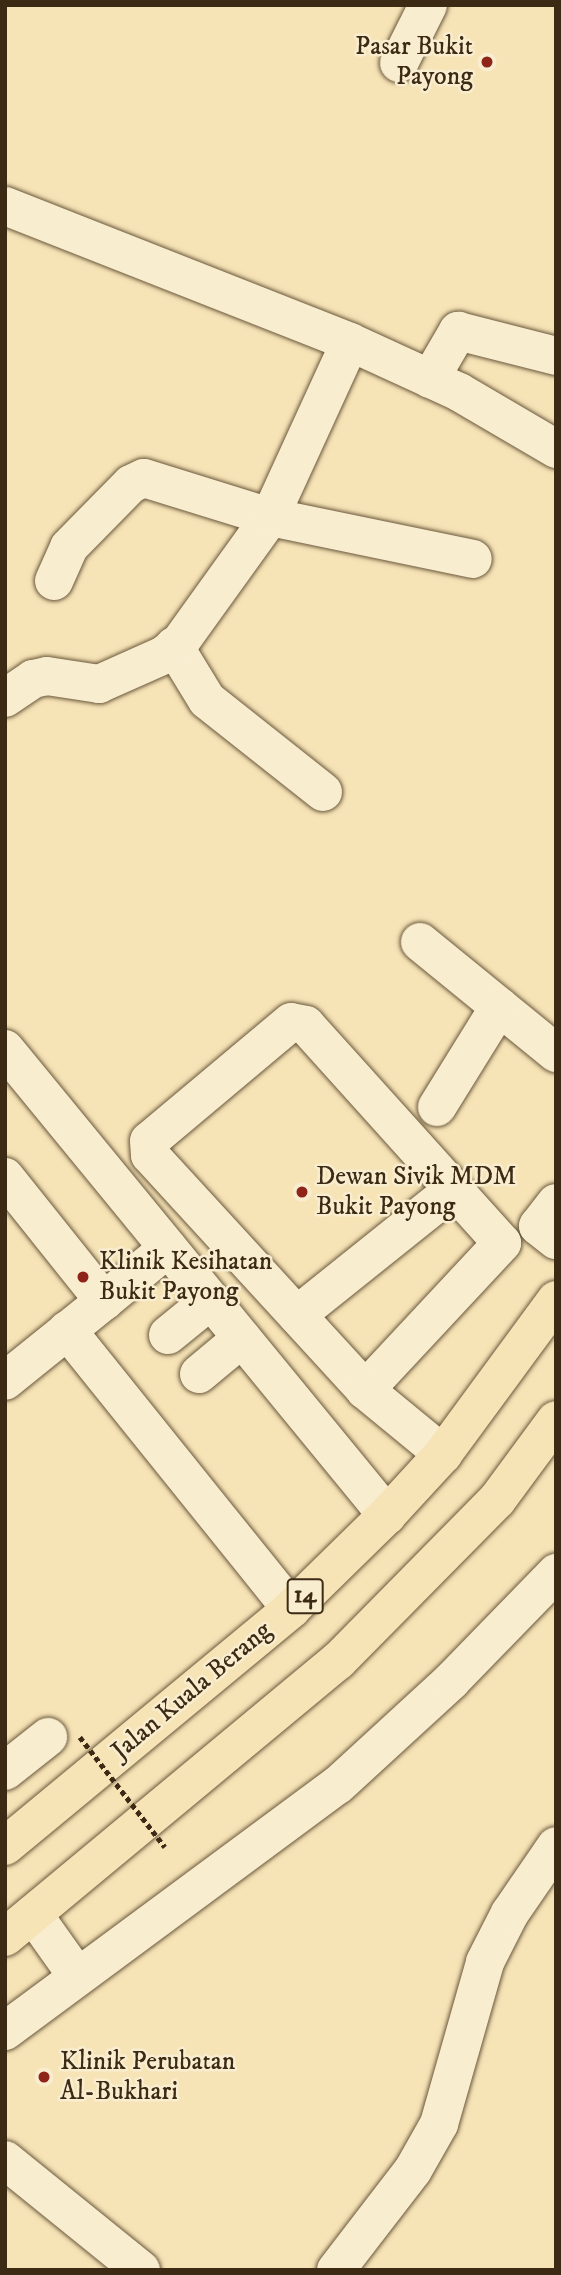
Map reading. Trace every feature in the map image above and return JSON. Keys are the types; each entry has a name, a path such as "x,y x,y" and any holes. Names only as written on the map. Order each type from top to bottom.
{"highway":[{"name":"Jalan Kuala Berang","path":"5,1846 291,1609 387,1516 443,1454 556,1300"},
{"path":"19,1925 338,1661 497,1500 556,1420"}],"street":[{"path":"399,63 428,5"},
{"path":"5,206 350,342 430,379 556,449"},
{"path":"430,379 458,331 556,356"},
{"path":"5,698 33,679 47,676 99,684 174,646 270,517 350,342"},
{"path":"54,581 69,547 125,490 144,478 270,517 473,559"},
{"path":"174,646 207,700 323,792"},
{"path":"420,942 556,1053"},
{"path":"437,1107 499,1007"},
{"path":"365,1390 502,1243 306,1025 291,1022 149,1141 150,1155 365,1390 443,1454"},
{"path":"5,1049 387,1516"},
{"path":"5,1177 104,1301"},
{"path":"296,1315 454,1189"},
{"path":"556,1203 538,1226 556,1240"},
{"path":"5,1381 168,1248"},
{"path":"169,1335 211,1300"},
{"path":"67,1330 291,1609"},
{"path":"199,1374 242,1338"},
{"path":"5,2031 338,1785 451,1681 556,1573"},
{"path":"5,1771 64,1737"},
{"path":"336,2270 413,2170 439,2124 485,1962 510,1913 556,1846"},
{"path":"19,1925 77,1976"},
{"path":"5,2160 141,2270"}],"path":[{"path":"64,1737 165,1847"}],"place":[{"name":"Pasar Bukit Payong","path":"487,62"},
{"name":"Dewan Sivik MDM Bukit Payong","path":"302,1192"},
{"name":"Klinik Kesihatan Bukit Payong","path":"83,1277"},
{"name":"Klinik Perubatan Al-Bukhari","path":"44,2077"}]}
